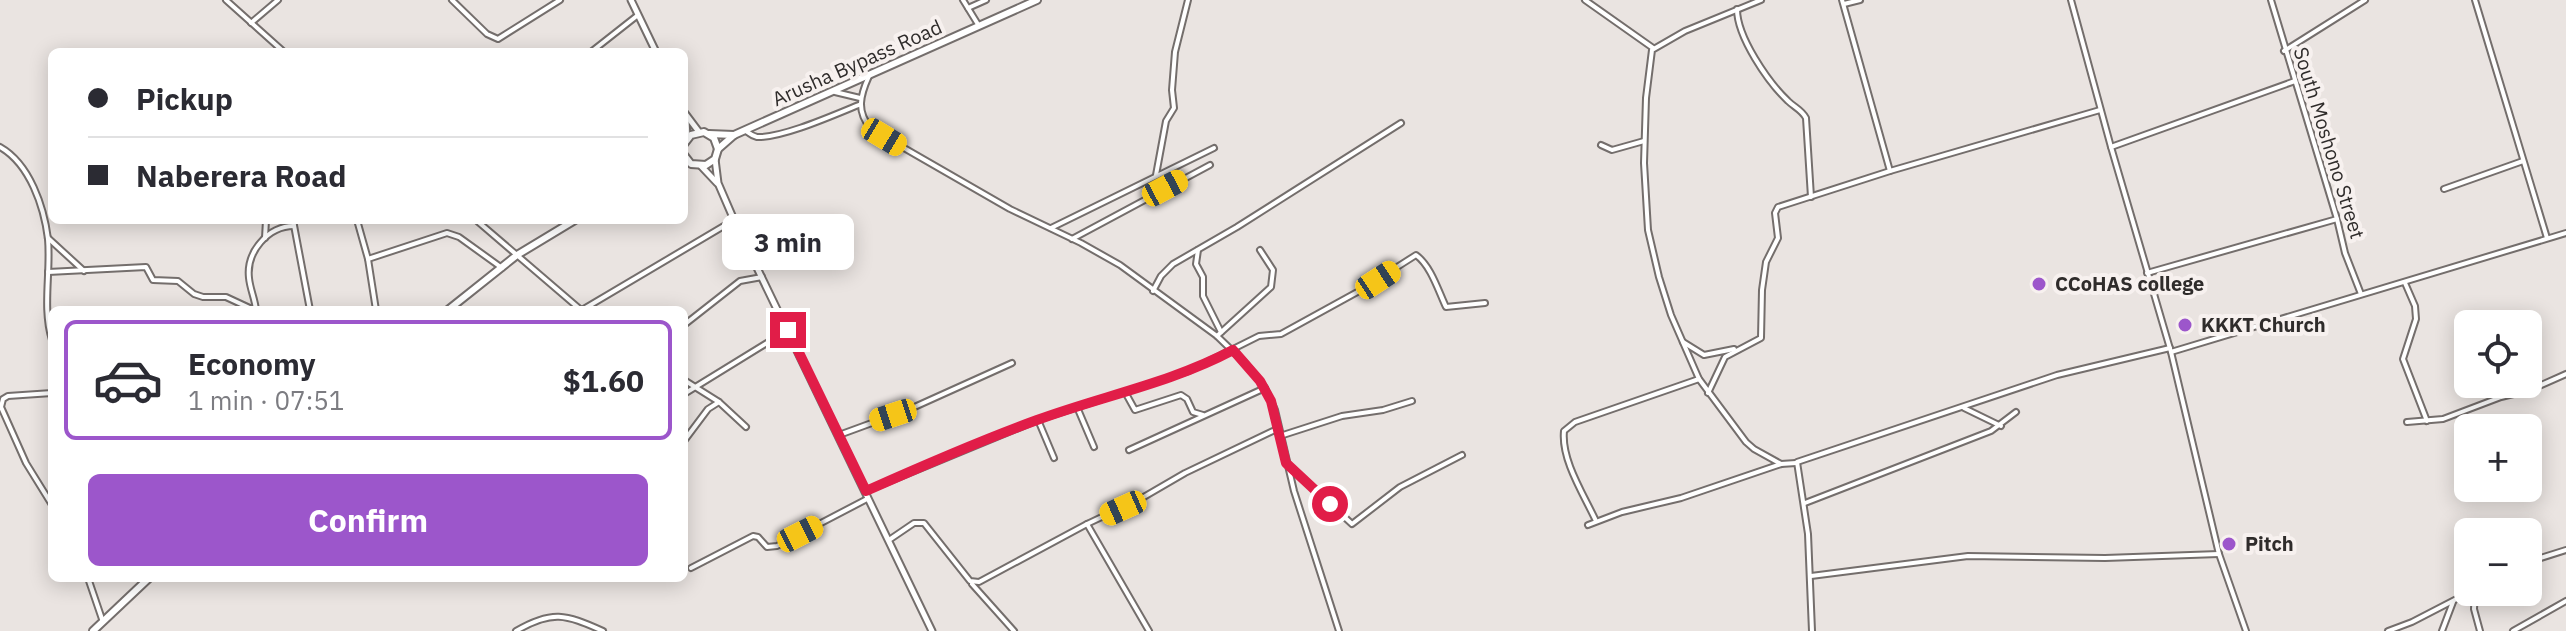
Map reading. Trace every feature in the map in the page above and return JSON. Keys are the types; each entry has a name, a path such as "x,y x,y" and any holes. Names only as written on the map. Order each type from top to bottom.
{"main road":[{"name":"Arusha Bypass Road","path":"699,132 734,135 746,131 1037,0"},
{"path":"688,140 699,132"},
{"path":"688,164 701,166 715,159 718,149 709,134"},
{"name":"Arusha Bypass Road","path":"718,149 734,135"},
{"path":"453,306 517,255 568,224"},
{"path":"96,630 145,582"}],"street":[{"path":"226,0 279,48"},
{"path":"251,23 278,0"},
{"path":"452,0 487,34 498,39 560,0"},
{"path":"631,0 654,48"},
{"path":"963,0 979,26"},
{"path":"968,8 986,0"},
{"path":"1156,175 1166,121 1174,108 1175,52 1188,0"},
{"path":"1585,0 1653,48"},
{"path":"1761,0 1685,31 1653,48 1650,54 1644,141 1648,230 1662,290 1682,341 1699,379 1746,442 1781,464"},
{"path":"1860,0 1843,2 1890,171"},
{"path":"2071,0 2170,350 2219,554 2246,631"},
{"name":"South Moshono Street","path":"2271,0 2345,253 2361,294"},
{"path":"2284,51 2365,0"},
{"path":"2475,0 2547,238"},
{"path":"1737,9 1738,24 1760,65 1787,100 1806,118 1811,197"},
{"path":"596,48 638,15"},
{"path":"869,76 860,101 864,119 875,132 997,202 1120,265 1153,291 1219,334 1233,350 1265,388 1275,410 1286,463 1339,631"},
{"path":"2111,147 2295,81"},
{"path":"834,91 860,101"},
{"path":"746,131 756,137 798,128 860,101"},
{"path":"1682,341 1708,356 1758,341 1763,334 1762,290 1766,262 1779,232 1775,211 1778,207 2100,110"},
{"path":"688,118 699,132"},
{"path":"1153,291 1161,276 1173,264 1401,123"},
{"path":"1601,145 1612,150 1644,141"},
{"path":"0,147 15,159 33,186 48,238 48,306"},
{"path":"1051,228 1214,148"},
{"path":"715,159 718,183 734,220 932,631"},
{"path":"2444,189 2523,161"},
{"path":"1072,239 1210,165"},
{"path":"701,166 718,183"},
{"path":"2147,273 2337,219"},
{"path":"589,306 734,220"},
{"path":"265,238 266,224"},
{"path":"254,306 249,266 251,258 265,238 290,224"},
{"path":"293,224 309,306"},
{"path":"358,224 368,259 375,306"},
{"path":"481,224 577,306"},
{"path":"368,259 447,233 459,237 502,268"},
{"path":"1588,525 1781,464 1796,463 1835,447 1882,435 2057,375 2170,350 2566,233"},
{"path":"48,238 84,271"},
{"path":"1198,249 1196,264 1202,275 1203,296 1219,334"},
{"path":"1219,334 1266,293 1273,283 1273,270 1260,250"},
{"path":"691,568 753,536 767,547 777,546 868,494 1038,420 1198,367 1264,335 1281,334 1361,290 1416,255 1434,280 1446,307 1485,303"},
{"path":"48,272 146,267 153,280 178,281 194,294 226,297 246,306"},
{"path":"688,322 740,281 762,277"},
{"path":"2405,283 2415,306 2416,319 2403,359 2427,421"},
{"path":"688,392 788,330"},
{"path":"1708,393 1725,357 1740,347"},
{"path":"839,435 910,409 1012,363"},
{"path":"2407,422 2448,418 2501,397 2530,390 2566,374"},
{"path":"1596,521 1567,457 1564,431 1575,422 1699,379"},
{"path":"688,383 719,402 746,427"},
{"path":"1129,450 1265,388"},
{"path":"1125,392 1135,410 1181,395 1187,399 1193,412 1205,415"},
{"path":"48,393 11,395 3,399 1,407 26,463 48,499"},
{"path":"1280,436 1342,416 1383,410 1412,401"},
{"path":"688,436 708,409 719,402"},
{"path":"1077,407 1094,447"},
{"path":"1963,408 2001,426"},
{"path":"1805,503 1962,443 2001,426 2016,412"},
{"path":"1038,420 1054,458"},
{"path":"971,582 979,582 1277,429"},
{"path":"1286,463 1352,524 1400,487 1462,455"},
{"path":"1796,463 1805,503 1812,631"},
{"path":"889,540 914,523 924,523 1014,631"},
{"path":"1087,524 1148,631"},
{"path":"2542,558 2566,550"},
{"path":"1811,576 1968,556 2105,558 2219,554"},
{"path":"89,582 103,622"},
{"path":"2388,631 2454,600"},
{"path":"2442,631 2454,600"},
{"path":"2513,631 2566,601"},
{"path":"2474,606 2480,631"},
{"path":"516,631 549,615 572,619 603,631"}],"place":[{"name":"CCoHAS college","path":"2039,284"},
{"name":"KKKT Church","path":"2185,325"},
{"name":"Pitch","path":"2229,544"}],"route":[{"path":"788,330 866,491 975,444 1038,420 1173,377 1233,350 1265,388 1275,410 1286,463 1330,504"}]}
